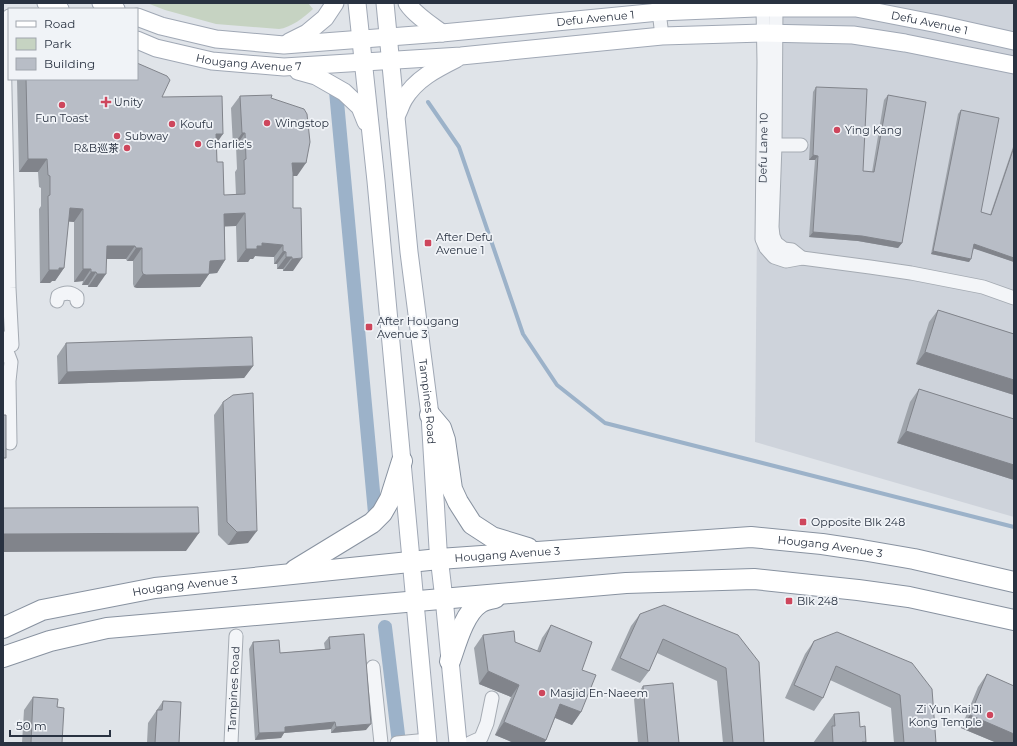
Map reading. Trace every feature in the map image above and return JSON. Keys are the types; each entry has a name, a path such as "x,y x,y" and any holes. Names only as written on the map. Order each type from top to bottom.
{"highway":[{"path":"430,415 441,428 445,440 452,489 458,502 472,524 492,537 542,551"},
{"path":"290,574 372,524 382,513 390,499 402,461"},
{"name":"Hougang Avenue 3","path":"3,628 42,610 155,588 411,561 751,538 822,544 862,550 914,559 1014,582"},
{"path":"3,657 50,641 107,628 626,583 754,579 909,597 1014,620"},
{"path":"450,661 458,638 473,609 481,602 512,593"}],"main road":[{"path":"46,3 58,8"},
{"path":"101,3 114,8"},
{"path":"284,45 307,33 325,18 335,3"},
{"path":"357,3 378,197 428,741"},
{"name":"Tampines Road","path":"385,3 409,252 430,415 439,559 458,743"},
{"path":"407,3 431,26 442,33"},
{"name":"Defu Avenue 1","path":"389,37 442,33 659,7 856,8 1014,41"},
{"name":"Hougang Avenue 7","path":"138,17 161,26 216,39 284,45 360,39"},
{"path":"363,63 461,56 662,36 769,33 854,35 905,42 1014,65"},
{"path":"360,39 389,37"},
{"name":"Hougang Avenue 7","path":"138,40 156,48 212,61 284,67 363,63"},
{"path":"396,116 404,99 422,78 461,56"},
{"path":"284,67 316,76 344,92 360,107 371,132"}],"street":[{"path":"659,7 662,36"},
{"name":"Defu Lane 10","path":"770,8 769,145 762,239 766,248 774,257 786,261 802,258 870,266 983,287 1014,298"},
{"path":"5,346 12,345 9,288 4,42 4,21 8,17"},
{"path":"769,145 801,145"},
{"path":"57,300 58,296 63,293 68,293 77,297 77,301"},
{"path":"4,319 5,346 7,353 6,364 10,381 10,443"},
{"name":"Tampines Road","path":"231,743 236,636"},
{"path":"373,667 381,743"},
{"path":"470,743 481,738 487,723 492,698"},
{"path":"402,742 428,741"}],"shaded area":[{"path":"759,3 1014,3 1014,517 755,442"}],"green space":[{"path":"147,3 308,3 313,9 297,22 288,27 279,29 216,24 165,10"}],"building":[{"path":"138,63 167,76 170,80 162,97 222,96 223,134 216,134 217,162 223,162 224,195 245,194 245,133 242,133 240,96 272,95 271,98 304,109 307,114 310,142 306,163 292,163 293,208 301,208 302,258 292,259 292,257 286,257 286,252 283,251 283,245 262,243 262,246 257,246 257,249 246,249 245,213 224,214 225,260 210,261 209,274 146,275 143,274 142,271 142,248 136,248 135,246 107,246 106,274 97,274 96,272 91,272 91,269 83,269 83,209 70,208 64,268 59,268 59,270 49,270 48,196 50,195 50,176 48,175 47,159 28,159 26,80 138,80"},
{"path":"816,87 867,89 863,171 874,172 888,95 926,102 902,243 862,236 813,232 818,156 813,155"},
{"path":"961,110 999,118 981,212 991,215 1014,147 1014,258 974,244 971,259 933,251"},
{"path":"938,310 1014,334 1014,380 925,352"},
{"path":"252,337 253,366 67,372 66,343"},
{"path":"919,389 1014,419 1014,465 906,431"},
{"path":"253,393 257,531 237,532 227,522 223,402 233,395"},
{"path":"3,415 6,415 6,458 3,458"},
{"path":"198,507 199,533 3,534 3,508"},
{"path":"664,605 738,635 759,662 764,743 733,743 726,668 663,639 649,671 620,658 640,614"},
{"name":"Masjid En-Naeem","path":"551,625 592,642 582,670 596,675 581,712 560,704 546,740 504,722 519,685 488,671 483,635 514,631 515,642 540,652"},
{"path":"837,632 912,663 932,689 936,743 904,743 900,695 836,666 823,698 794,685 814,641"},
{"path":"364,634 371,724 336,727 335,722 285,727 285,732 259,733 253,642 279,640 280,653 330,649 329,637"},
{"path":"987,674 1014,686 1014,734 970,715"},
{"path":"673,683 679,743 648,743 643,686"},
{"path":"33,697 58,699 57,707 64,708 62,743 31,743"},
{"path":"163,701 181,702 179,743 155,743 157,710 162,710"},
{"path":"859,712 860,727 865,726 866,742 833,743 832,726 835,726 834,714"}],"waterway":[{"path":"336,91 375,513"},
{"path":"428,102 459,147 523,334 557,385 605,423 1014,527"},
{"path":"385,627 399,743"}],"place":[{"name":"Unity","path":"106,102"},
{"name":"Fun Toast","path":"62,105"},
{"name":"Wingstop","path":"267,123"},
{"name":"Koufu","path":"172,124"},
{"name":"Ying Kang","path":"837,130"},
{"name":"Subway","path":"117,136"},
{"name":"Charlie's","path":"198,144"},
{"name":"R&B巡茶","path":"127,148"},
{"name":"After Defu Avenue 1","path":"428,243"},
{"name":"After Hougang Avenue 3","path":"369,327"},
{"name":"Opposite Blk 248","path":"803,522"},
{"name":"Blk 248","path":"789,601"},
{"name":"Masjid En-Naeem","path":"542,693"},
{"name":"Zi Yun Kai Ji Kong Temple","path":"990,715"}]}
